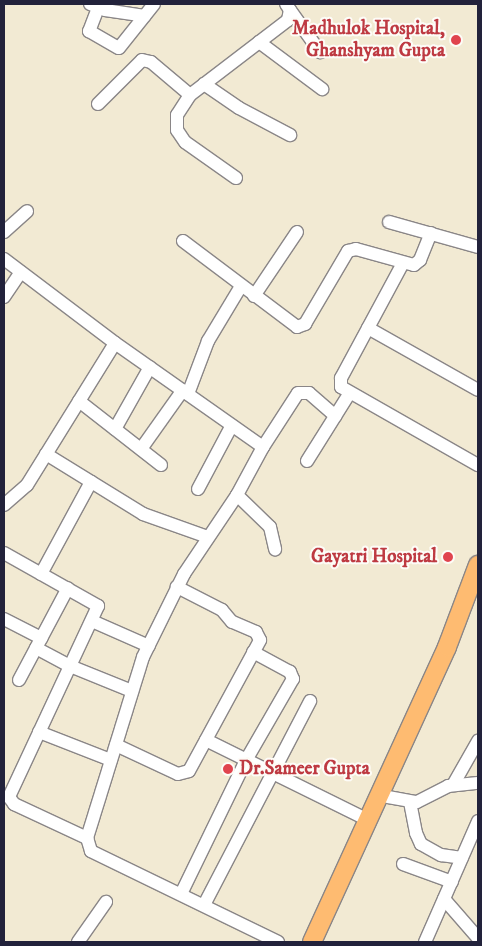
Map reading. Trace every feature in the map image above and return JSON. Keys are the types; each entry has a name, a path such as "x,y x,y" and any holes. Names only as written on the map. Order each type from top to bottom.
{"highway":[{"path":"312,942 447,647 478,565"},
{"path":"324,942 478,586"}],"street":[{"path":"145,16 94,6 89,31 117,48 145,16 154,4"},
{"path":"236,178 180,137 177,115 190,95 288,20 288,7"},
{"path":"288,7 320,52"},
{"path":"259,42 322,89"},
{"path":"98,104 142,60 151,62 190,95"},
{"path":"204,84 239,108 290,135"},
{"path":"4,232 27,212"},
{"path":"389,222 478,247"},
{"path":"254,296 297,232"},
{"path":"184,241 240,286 293,324 301,326 352,248 403,263 418,263 430,233"},
{"path":"4,259 115,343 263,446"},
{"path":"403,263 341,378 341,386 350,394 478,465"},
{"path":"4,297 21,272"},
{"path":"141,449 185,392 208,341 240,286"},
{"path":"368,328 478,390"},
{"path":"4,505 27,485 115,343"},
{"path":"115,429 150,368"},
{"path":"278,942 91,851 87,838 132,692 149,646 177,586 237,495 263,446 302,391 309,393 336,416"},
{"path":"307,462 350,394"},
{"path":"79,401 161,465"},
{"path":"198,489 232,425"},
{"path":"46,454 143,514 208,537"},
{"path":"41,574 91,482"},
{"path":"237,495 270,526 275,549"},
{"path":"4,553 98,606 6,800 87,838"},
{"path":"116,744 182,774 189,771 260,640 256,632 232,622 222,610 177,586"},
{"path":"19,680 68,588"},
{"path":"4,619 70,666 132,692"},
{"path":"92,621 149,646"},
{"path":"181,894 245,762 293,679 290,672 253,652"},
{"path":"204,905 310,701"},
{"path":"39,732 111,760"},
{"path":"206,740 245,762 368,820"},
{"path":"453,785 478,740"},
{"path":"388,797 410,802 453,785 478,785"},
{"path":"410,802 416,833 421,844 441,855 462,858"},
{"path":"425,942 478,821"},
{"path":"403,864 452,882"},
{"path":"444,899 478,938"},
{"path":"78,942 106,902"}],"place":[{"name":"Madhulok Hospital, Ghanshyam Gupta","path":"456,40"},
{"name":"Gayatri Hospital","path":"448,557"},
{"name":"Dr.Sameer Gupta","path":"228,769"}]}
